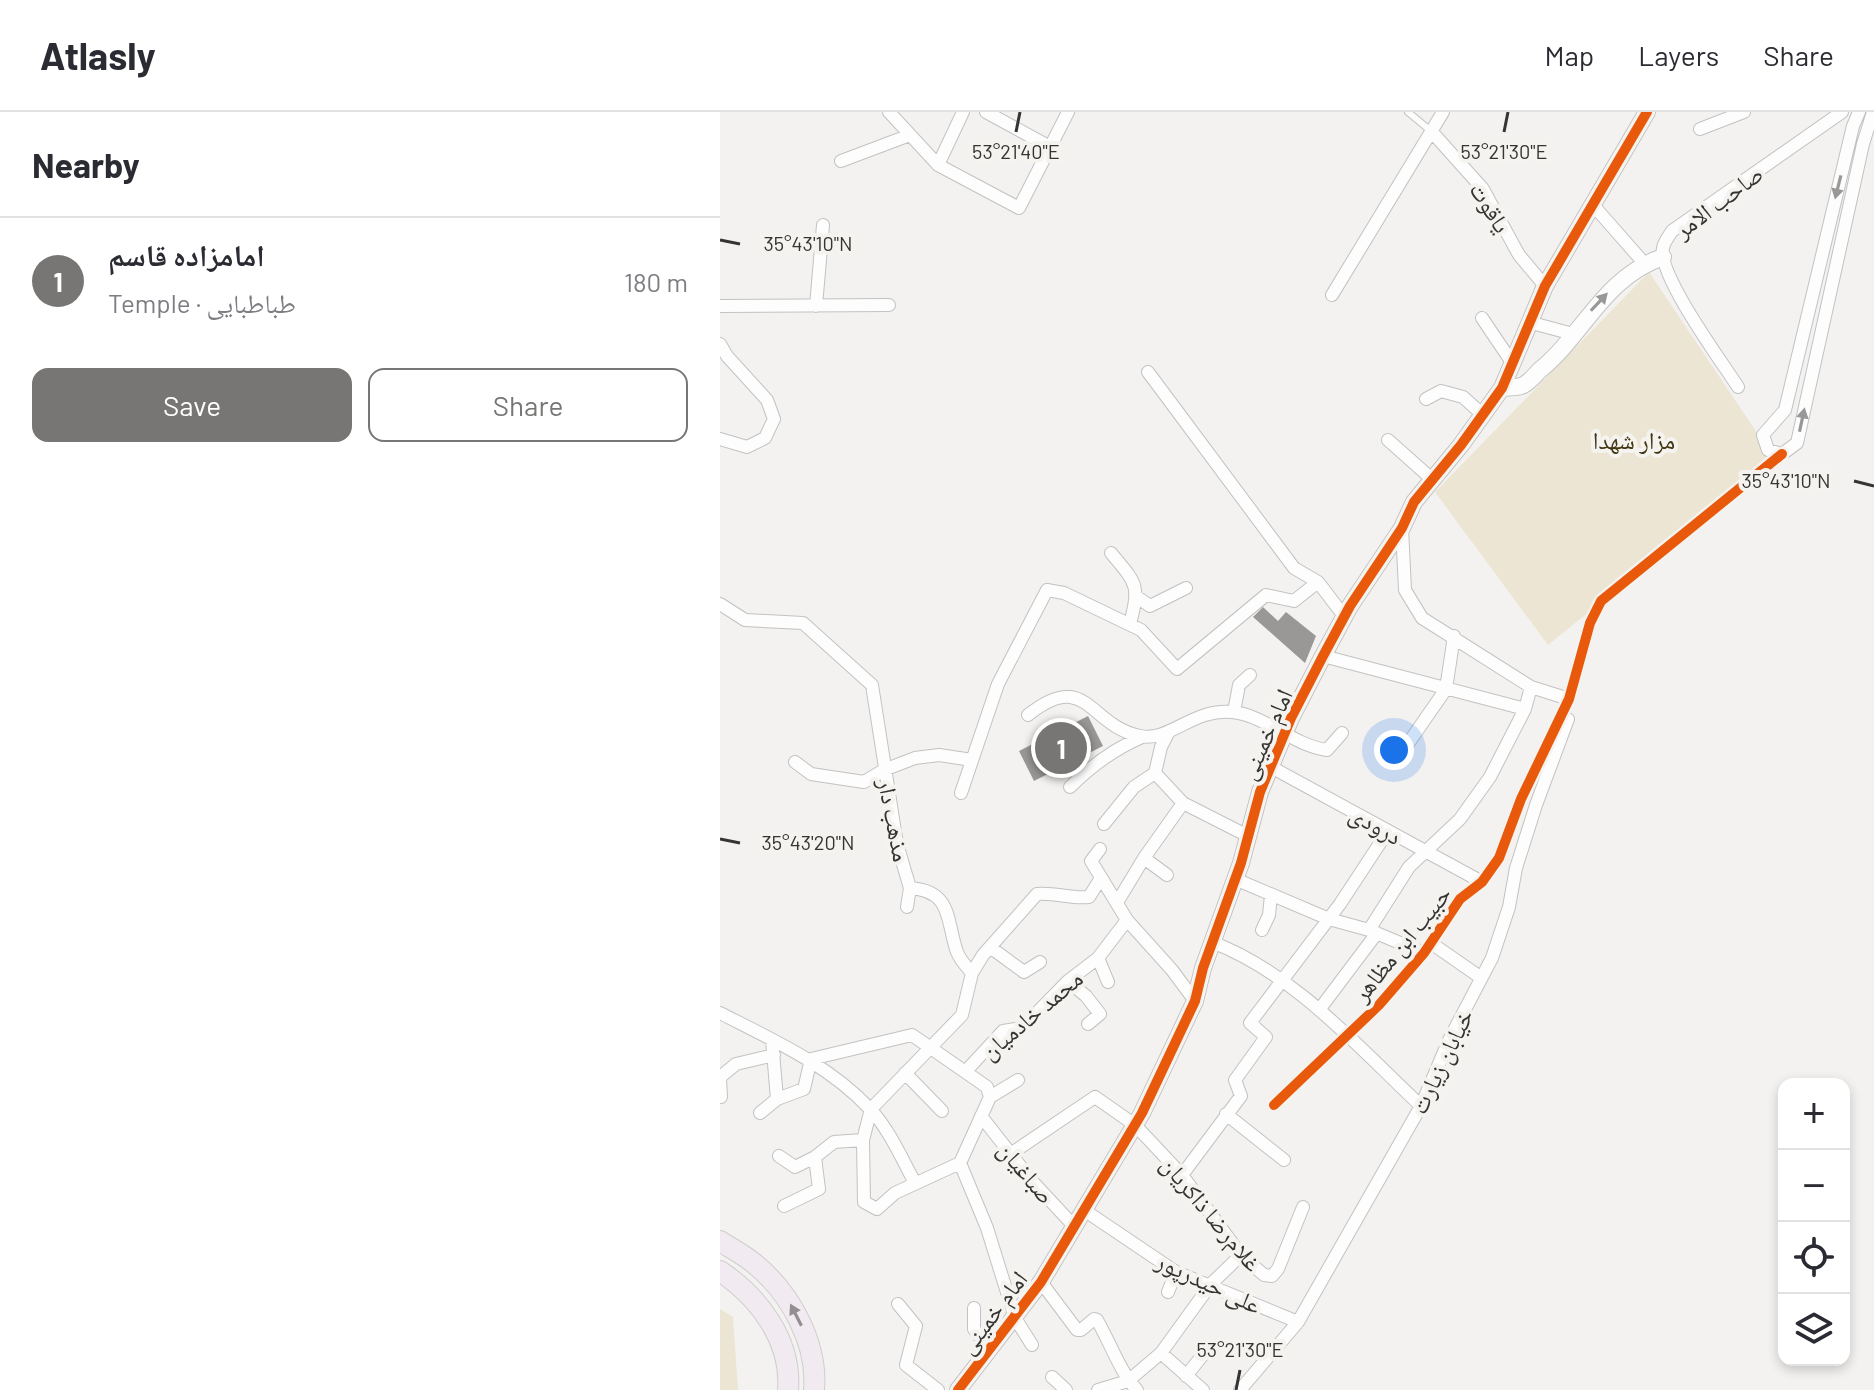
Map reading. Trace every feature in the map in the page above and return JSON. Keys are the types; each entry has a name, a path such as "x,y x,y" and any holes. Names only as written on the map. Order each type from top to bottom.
{"main road":[{"path":"720,1241 756,1265 788,1300 807,1337 815,1377 814,1390"},
{"path":"720,1271 740,1284 767,1315 782,1345 789,1378 788,1390"}],"street":[{"path":"889,112 938,165 1019,208 1068,112"},
{"path":"938,165 963,112"},
{"path":"986,112 1050,147"},
{"path":"1332,295 1443,112"},
{"path":"1700,129 1744,112"},
{"path":"1782,454 1768,450 1763,435 1785,410 1859,112"},
{"path":"1402,528 1405,590 1422,618 1531,687 1569,699 1590,623 1601,601 1797,443 1868,145 1873,112"},
{"name":"صاحب الامر","path":"1502,388 1521,386 1550,362 1615,285 1644,263 1663,257 1663,246 1672,231 1835,113"},
{"name":"امام خمینی","path":"958,1390 1041,1282 1135,1125 1195,1001 1260,792 1323,656 1344,616 1402,528 1414,502 1502,388 1545,286 1642,114"},
{"name":"یاقوت","path":"1432,132 1483,189 1519,255 1545,286"},
{"path":"841,161 910,135"},
{"path":"1593,205 1644,263"},
{"path":"816,306 823,225"},
{"path":"1663,257 1680,298 1738,387"},
{"path":"720,306 889,305"},
{"path":"1482,318 1513,364"},
{"path":"1532,323 1573,334"},
{"path":"720,344 767,400 774,419 765,438 747,447 720,439"},
{"path":"1148,372 1294,568 1318,582 1344,616"},
{"path":"1426,399 1441,391 1463,397 1483,415"},
{"path":"1388,440 1433,480"},
{"path":"1111,553 1134,580 1137,597 1130,624"},
{"path":"961,793 998,684 1047,590 1064,593 1141,630 1177,669 1266,595 1294,601 1318,582"},
{"path":"1137,597 1150,606 1186,588"},
{"name":"مذهب دار","path":"720,604 745,620 803,623 872,685 897,844 910,888 927,889 945,906 958,955 972,973"},
{"path":"1405,748 1446,689 1454,636"},
{"path":"1323,656 1525,709"},
{"path":"1234,712 1239,685 1250,675"},
{"path":"1319,1010 1373,932 1409,867 1460,819 1483,788 1525,709 1531,687"},
{"path":"1028,715 1057,696 1077,698 1121,729 1142,737"},
{"name":"حبیب ابن مظاهر","path":"1274,1105 1379,1005 1428,948 1460,899 1482,882 1499,858 1527,786 1569,699"},
{"name":"خیابان زیارت","path":"1240,1390 1298,1322 1421,1106 1449,1040 1492,958 1509,907 1516,868 1568,718 1569,699"},
{"path":"1070,787 1117,748 1142,737 1168,733 1208,712 1234,712 1258,719 1284,735 1311,747 1327,750 1342,733"},
{"path":"1104,824 1134,787 1155,773 1168,733"},
{"path":"795,762 811,774 864,782 915,758 939,755 972,760"},
{"name":"درودی","path":"1271,767 1482,882"},
{"path":"1155,773 1183,803 1248,836"},
{"path":"1118,901 1183,803"},
{"path":"1182,1175 1241,1096 1235,1080 1266,1037 1250,1023 1329,919 1388,831"},
{"path":"1100,849 1091,861 1127,920 1195,1001"},
{"path":"1144,858 1167,875"},
{"path":"1018,1080 990,1097 960,1163 895,1193 877,1209 864,1202 863,1140 871,1109 962,1015 972,973 990,947 1037,894 1051,893 1070,899 1089,897 1101,878"},
{"path":"1235,879 1329,919 1428,948 1480,977"},
{"path":"907,907 910,888"},
{"path":"1262,930 1269,915 1271,895"},
{"name":"محمد خادمیان","path":"966,1071 1003,1031 1022,1028 1068,981 1098,958 1127,920"},
{"path":"1212,942 1239,952 1284,980 1421,1106"},
{"path":"990,947 1024,972 1040,962"},
{"path":"1098,958 1108,982"},
{"path":"1068,981 1086,996 1100,1014 1088,1024"},
{"path":"720,1013 811,1059 871,1109 915,1183"},
{"path":"811,1059 912,1035 987,1087 990,1097"},
{"path":"772,1040 777,1099"},
{"path":"721,1097 720,1078 736,1064 774,1055"},
{"path":"760,1113 777,1099 804,1089 811,1059"},
{"path":"905,1073 942,1111"},
{"name":"غلام‌رضا ذاکریان","path":"1012,1153 1095,1097 1135,1125 1182,1175 1241,1255 1264,1275 1272,1276 1278,1269 1303,1207"},
{"path":"1226,1114 1284,1160"},
{"name":"صباغیان","path":"981,1116 1032,1181 1074,1226"},
{"path":"779,1156 795,1167 834,1142 863,1140"},
{"path":"784,1206 819,1189 815,1157"},
{"path":"960,1163 987,1228 1015,1318 1032,1345"},
{"name":"علی حیدرپور","path":"1084,1210 1176,1272 1298,1322"},
{"path":"1098,1390 1101,1387 1132,1386 1161,1353 1211,1284 1241,1255"},
{"path":"1168,1292 1176,1272"},
{"path":"1041,1282 1077,1330 1097,1320 1132,1386"},
{"path":"898,1304 916,1326 906,1365 938,1390"},
{"path":"974,1308 974,1329 988,1349"},
{"path":"1186,1376 1206,1351"},
{"path":"1161,1353 1203,1390"},
{"path":"1052,1377 1066,1390"}],"lane":[{"path":"1408,112 1432,132"}],"green space":[{"name":"مزار شهدا","path":"1649,272 1776,461 1548,645 1435,492"},
{"path":"720,1309 733,1317 738,1390 720,1390"}],"building":[{"path":"1263,607 1278,621 1286,612 1316,636 1305,663 1253,617"},
{"path":"1088,716 1103,746 1034,781 1019,751"}],"cycle path":[{"path":"958,1390 1041,1282 1142,1113 1195,1001 1203,968 1241,863 1260,792 1291,718 1350,606 1402,528 1414,502 1502,388 1545,286 1647,112"},
{"path":"1274,1105 1379,1005 1424,953 1460,899 1482,882 1499,858 1521,799 1569,699 1590,623 1601,601 1782,454"}],"place":[{"name":"امامزاده قاسم","path":"1061,748"}]}
